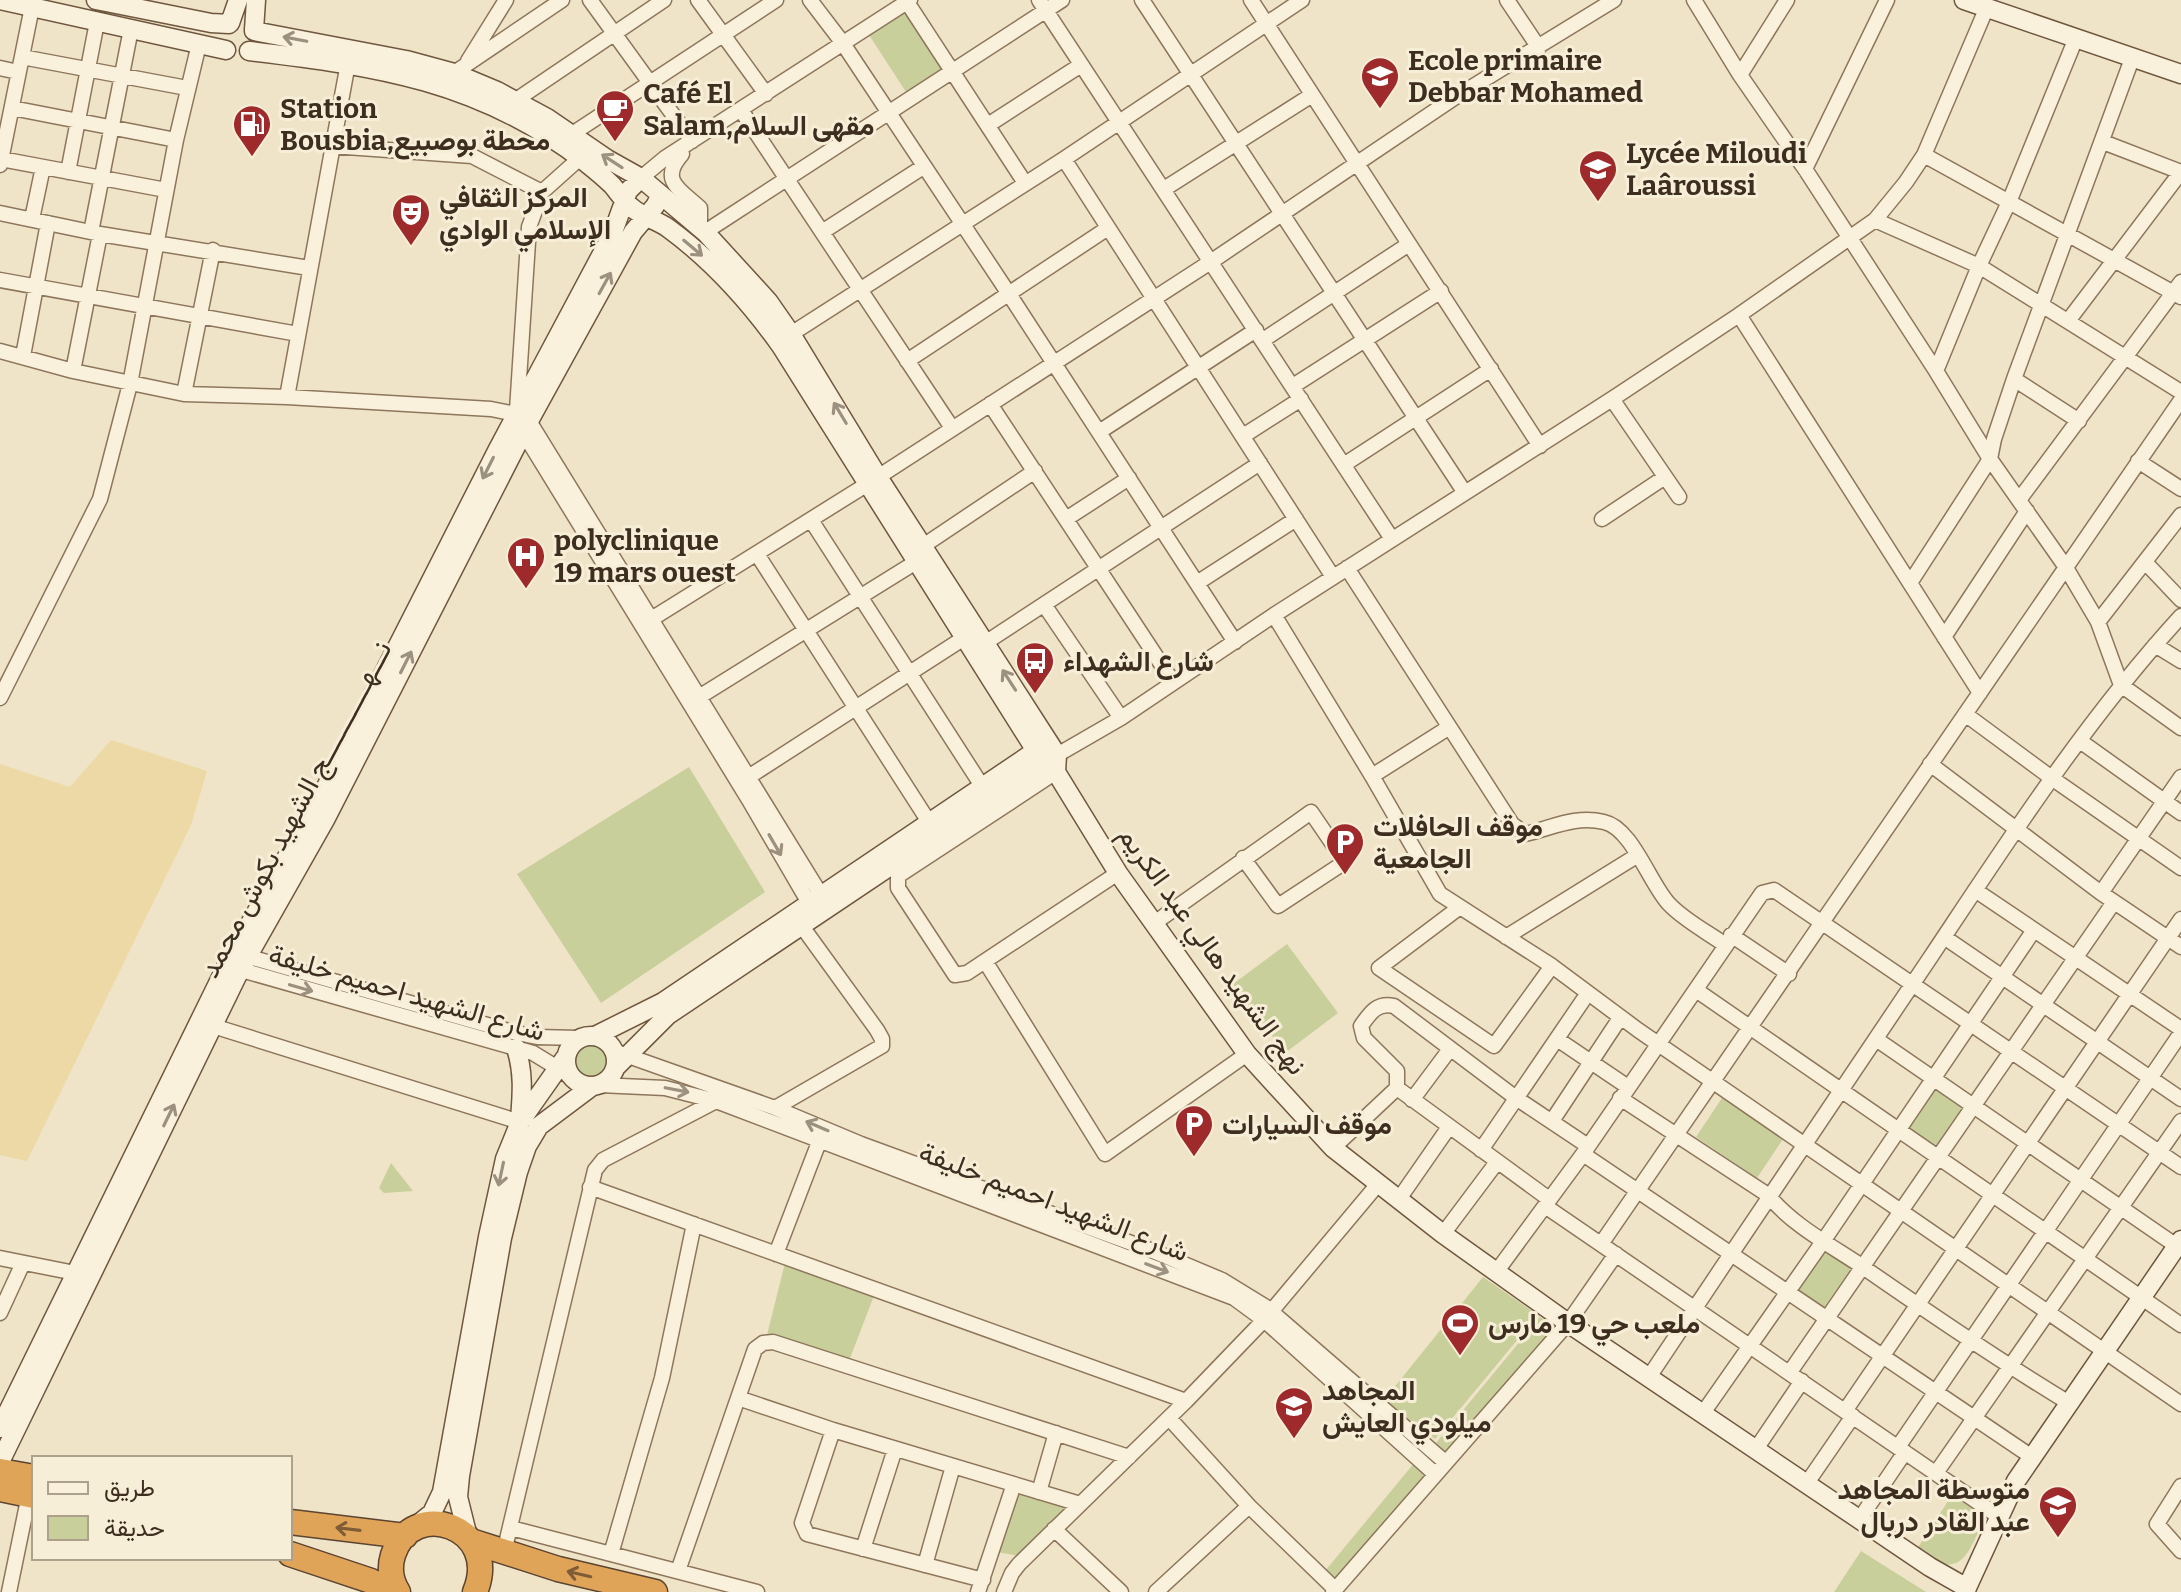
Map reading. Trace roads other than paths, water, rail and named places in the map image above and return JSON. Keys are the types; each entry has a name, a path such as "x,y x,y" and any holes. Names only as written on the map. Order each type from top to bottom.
{"highway":[{"path":"0,1471 32,1490"},
{"path":"0,1489 32,1490"},
{"path":"292,1522 407,1534"},
{"path":"398,1592 391,1572 397,1546 407,1534 429,1524 450,1526 470,1539 558,1569 655,1592"},
{"path":"470,1539 478,1552 481,1566 475,1592"},
{"path":"292,1555 371,1581 391,1592"}],"main road":[{"path":"0,0 226,50 235,55 249,51 348,63 433,82 505,112 580,158 626,201 694,249 757,312 920,554 985,643 1052,754"},
{"path":"96,0 211,23 241,21 254,30 459,70 572,134 641,178 661,195 702,231 768,301 791,334 872,481"},
{"path":"226,50 221,36 230,24 238,0"},
{"path":"249,51 255,44 256,0"},
{"path":"1964,0 1996,6 2076,38 2181,74"},
{"name":"نـــهـــــــــــج الشهيد بكوش محمد","path":"0,1428 75,1273 237,961 326,818 618,225 631,186 641,178"},
{"name":"نـــهـــــــــــج الشهيد بكوش محمد","path":"520,423 628,241 661,195"},
{"path":"920,554 964,638 1052,754"},
{"path":"407,1534 432,1513 442,1492 505,1159 520,1122 564,1067 570,1046 663,1002 982,786 1052,754"},
{"path":"470,1539 458,1497 460,1476 502,1238 518,1172 527,1146 539,1126 610,1078 619,1058 668,1015 1052,754"},
{"name":"نهج الشهيد هالي عبد الكريم","path":"1052,754 1118,873 1153,924 1247,1054 1333,1148 1443,1234 1568,1323 1966,1590"},
{"name":"نـــهـــــــــــج الشهيد بكوش محمد","path":"0,1462 213,1026 237,961"},
{"path":"587,1037 603,1038 619,1058"},
{"path":"516,1048 523,1084 520,1122"},
{"path":"564,1067 582,1085 595,1086"},
{"path":"1966,1590 1998,1516 2032,1457 2180,1245"}],"street":[{"path":"459,70 506,0"},
{"path":"459,70 562,0"},
{"path":"590,0 692,141"},
{"path":"516,100 664,0"},
{"path":"698,0 766,94"},
{"path":"572,134 776,0"},
{"path":"810,0 842,42 1009,294 1235,642"},
{"path":"692,141 670,171 675,185 700,208 702,231 953,72 1043,5 1062,0"},
{"path":"1142,0 1465,493"},
{"path":"1251,0 1540,446"},
{"path":"791,334 1064,159 1302,0"},
{"path":"1507,0 1539,48"},
{"path":"645,623 811,520 1212,261 1454,98 1614,0"},
{"path":"1694,0 1990,459 2065,566 2098,622 2121,685 2181,727"},
{"path":"1740,75 1787,0"},
{"path":"1805,169 1887,0"},
{"path":"641,178 692,141 908,1 1025,183"},
{"path":"1043,5 1392,539"},
{"path":"1118,873 967,973 955,975 898,888 898,876 1052,754 1121,718 1274,615 1612,399 1875,220 1924,155 1996,6"},
{"path":"32,7 12,108 3,131 1,162 166,190"},
{"path":"68,172 97,22"},
{"path":"73,371 89,296 101,177 131,29"},
{"path":"1936,371 2076,38"},
{"path":"0,698 93,515 130,384 176,140 199,44"},
{"path":"1910,583 1990,459 2014,379 2133,56"},
{"path":"287,397 348,63"},
{"path":"0,68 20,64 87,70 187,88"},
{"path":"988,125 1081,65"},
{"path":"1164,189 1312,95"},
{"path":"12,108 176,140"},
{"path":"741,110 952,428"},
{"path":"2068,321 2181,172 2103,142"},
{"path":"332,146 472,156 542,192"},
{"path":"1924,155 2114,260 2179,291 2079,421 2023,506 1944,637"},
{"path":"580,158 542,192 529,227 520,423 645,623 749,800 815,899"},
{"path":"1064,159 1333,577"},
{"path":"32,219 43,167"},
{"path":"822,232 923,167"},
{"path":"0,213 96,233 309,268"},
{"path":"1875,220 1979,266 2181,392"},
{"path":"23,356 48,223"},
{"path":"907,361 1108,228"},
{"path":"1099,432 1198,368 1260,335 1409,244"},
{"path":"184,394 213,250"},
{"path":"0,280 298,334"},
{"path":"1293,386 1441,291"},
{"path":"1739,315 1980,693"},
{"path":"0,351 73,371 184,394 443,404 520,423"},
{"path":"1345,464 1491,369"},
{"path":"2014,379 2079,421"},
{"path":"1243,436 1301,399"},
{"path":"1612,399 1679,497"},
{"path":"1601,1244 2181,400"},
{"path":"990,404 1173,682"},
{"path":"2138,461 2181,489"},
{"path":"985,643 1260,463"},
{"path":"699,697 860,598 1035,471"},
{"path":"1602,519 1665,477"},
{"path":"1066,519 1129,478"},
{"path":"2098,622 2181,515"},
{"path":"1197,583 1296,519"},
{"path":"811,520 982,786"},
{"path":"757,554 929,822"},
{"path":"2145,562 2181,600"},
{"path":"1347,568 1512,824 1525,834 1575,819 1608,822 1638,855 1669,904 1789,974"},
{"path":"1045,606 1121,718"},
{"path":"1274,615 1440,894 1552,966 1620,1018 2181,1404"},
{"path":"1649,1377 1768,1195 1805,1145 2017,829 2121,685 2181,616"},
{"path":"645,623 699,697 750,776 815,899"},
{"path":"750,776 964,638"},
{"path":"2155,645 2181,661"},
{"path":"1965,714 2181,868"},
{"path":"1372,776 1448,728"},
{"path":"2080,741 2181,813"},
{"path":"1930,764 2108,897 2181,947"},
{"path":"1756,1449 1828,1320 2076,958 2138,838 2181,777"},
{"path":"1153,924 1243,858 1311,812 1345,862 1278,906 1243,858"},
{"path":"1506,937 1638,855"},
{"path":"1497,1271 1586,1150 1762,893 1774,890 2181,1167"},
{"path":"1859,1520 1935,1393 2181,1031 1975,890"},
{"path":"1460,907 1379,968 1494,1046 1552,966"},
{"path":"1807,1483 1883,1356 2181,919"},
{"path":"775,1108 882,1046 877,1030 801,925"},
{"path":"1703,1413 2034,930"},
{"path":"1944,937 2181,1099"},
{"name":"شارع الشهيد احميم خليفة","path":"237,961 512,1032 537,1037 587,1037"},
{"name":"شارع الشهيد احميم خليفة","path":"237,961 516,1048 564,1067"},
{"path":"985,961 1105,1154 1247,1054"},
{"path":"1696,990 2181,1325"},
{"path":"1481,1150 1588,993"},
{"path":"1333,1148 1397,1088 1397,1071 1364,1038 1361,1026 1380,1005 1394,1006 1516,1098 1552,1121 1639,1191 2032,1457"},
{"path":"1552,1121 1620,1018"},
{"path":"213,1026 520,1122"},
{"path":"1557,1039 1592,1062 1677,1136 1768,1195 1776,1206 2008,1367 2069,1403"},
{"path":"1876,1039 2180,1245"},
{"path":"1412,1100 1450,1049"},
{"name":"شارع الشهيد احميم خليفة","path":"619,1058 775,1108 861,1144 1153,1251 1222,1280 1267,1315 1440,1468"},
{"name":"شارع الشهيد احميم خليفة","path":"595,1086 665,1088 716,1101 1234,1298 1267,1315"},
{"path":"1397,1088 1601,1244 1998,1516"},
{"path":"504,1552 595,1170 603,1160 716,1101"},
{"path":"1936,1473 2181,1121"},
{"path":"1399,1199 1449,1127"},
{"path":"776,1254 819,1142"},
{"path":"1443,1234 1497,1162"},
{"path":"1004,1592 1012,1573 1186,1401 1267,1315 1378,1184"},
{"path":"590,1187 1186,1401"},
{"path":"611,1554 662,1378 694,1224"},
{"path":"1169,1418 1249,1506 1334,1591 1568,1323 1616,1254"},
{"path":"0,1258 75,1273"},
{"path":"0,1313 23,1263"},
{"path":"678,1571 755,1349 763,1343 773,1342 1129,1457"},
{"path":"738,1398 833,1430 1080,1504"},
{"path":"833,1430 802,1528 807,1534 925,1565 980,1586 1014,1484"},
{"path":"1039,1492 1056,1433"},
{"path":"863,1549 895,1449"},
{"path":"925,1565 953,1466"},
{"path":"2178,1541 2157,1524 2181,1486"},
{"path":"9,1592 32,1490"},
{"path":"1156,1592 1249,1506"},
{"path":"511,1528 757,1592"},
{"path":"1054,1529 1121,1592"}],"place":[{"name":"Ecole primaire Debbar Mohamed","path":"1380,110"},
{"name":"Café El Salam,مقهى السلام","path":"615,143"},
{"name":"Station Bousbia,محطة بوصبيع","path":"252,158"},
{"name":"Lycée Miloudi Laâroussi","path":"1598,203"},
{"name":"المركز الثقافي الإسلامي الوادي","path":"411,247"},
{"name":"polyclinique 19 mars ouest","path":"526,590"},
{"name":"شارع الشهداء","path":"1035,695"},
{"name":"موقف الحافلات الجامعية","path":"1345,876"},
{"name":"موقف السيارات","path":"1194,1158"},
{"name":"ملعب حي 19 مارس","path":"1460,1357"},
{"name":"المجاهد ميلودي العايش","path":"1294,1440"},
{"name":"متوسطة المجاهد عبد القادر دربال","path":"2058,1539"}]}
